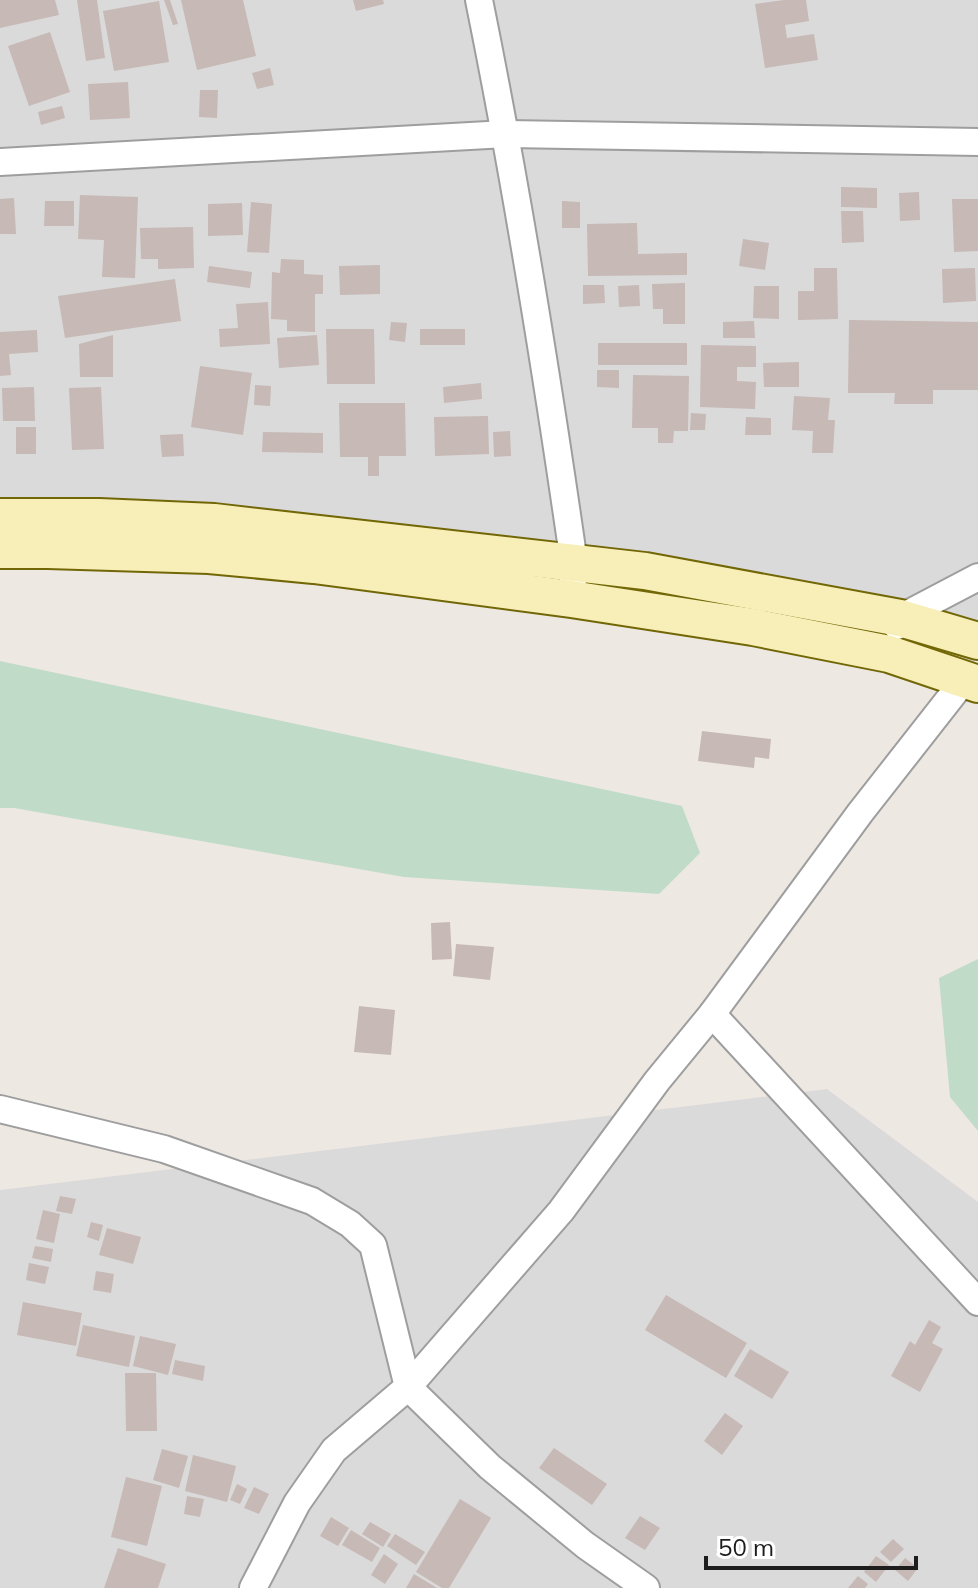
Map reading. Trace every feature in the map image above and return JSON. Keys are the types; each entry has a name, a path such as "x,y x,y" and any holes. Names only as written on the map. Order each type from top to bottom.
{"street":[{"path":"479,0 506,134 544,358 574,563 571,599"},
{"path":"0,162 506,134 978,142"},
{"path":"0,517 214,522 574,563 660,574 900,618 978,641"},
{"path":"0,550 209,555 314,565 571,599 753,627 889,654 971,682 860,813 712,1014 657,1081 561,1211 408,1387 334,1450 297,1503 253,1588"},
{"path":"889,654 900,618 978,577"},
{"path":"712,1014 978,1302"},
{"path":"0,1109 164,1149 312,1201 350,1224 373,1245 408,1387 490,1467 585,1545 646,1588"}],"shaded area":[{"path":"0,0 978,0 978,627 178,517 0,520"},
{"path":"827,1089 978,1202 978,1588 0,1588 0,1190"}],"green space":[{"path":"0,661 682,806 700,853 659,894 404,877 0,808"},
{"path":"978,959 978,1131 950,1097 939,978"}],"building":[{"path":"0,0 55,0 59,15 0,28"},
{"path":"77,0 97,0 105,58 86,61"},
{"path":"164,0 170,0 178,24 173,25"},
{"path":"181,0 243,0 256,56 197,70"},
{"path":"353,0 383,0 384,4 356,11"},
{"path":"806,0 809,21 785,25 787,38 814,34 818,60 765,68 755,4"},
{"path":"159,1 169,62 114,71 103,11"},
{"path":"50,32 70,92 29,106 8,46"},
{"path":"270,68 274,85 257,89 252,73"},
{"path":"128,82 130,118 90,120 88,84"},
{"path":"200,90 218,90 217,118 199,117"},
{"path":"62,106 65,118 41,125 38,112"},
{"path":"841,187 877,188 877,208 841,207"},
{"path":"919,192 920,220 900,221 899,193"},
{"path":"80,195 138,197 135,278 102,277 104,240 78,239"},
{"path":"14,198 16,234 0,234 0,199"},
{"path":"952,199 978,199 978,251 954,252"},
{"path":"45,201 74,201 74,226 44,226"},
{"path":"562,201 580,202 580,228 562,228"},
{"path":"251,202 272,204 269,253 247,252"},
{"path":"242,203 243,235 208,236 208,204"},
{"path":"841,211 863,211 864,242 842,243"},
{"path":"637,223 638,254 687,253 687,275 588,276 587,224"},
{"path":"193,227 194,268 158,269 158,259 141,259 140,228"},
{"path":"743,239 769,243 765,270 739,266"},
{"path":"281,259 304,260 304,274 323,275 323,294 315,294 315,332 287,331 287,320 271,319 272,272 280,273"},
{"path":"380,265 380,294 340,295 339,266"},
{"path":"209,266 252,272 250,288 207,282"},
{"path":"814,268 837,268 838,319 798,320 798,291 814,291"},
{"path":"975,268 976,301 943,303 942,269"},
{"path":"175,279 181,321 65,338 58,296"},
{"path":"685,283 685,324 663,324 663,309 653,309 652,284"},
{"path":"583,285 604,285 605,303 583,304"},
{"path":"639,285 640,306 619,307 618,286"},
{"path":"754,286 779,286 779,319 753,318"},
{"path":"268,302 270,344 220,347 219,329 238,328 236,304"},
{"path":"849,320 978,322 978,390 933,390 933,404 894,404 895,393 848,393"},
{"path":"754,321 755,338 723,338 723,322"},
{"path":"391,322 407,323 405,342 389,340"},
{"path":"326,329 374,329 375,384 327,384"},
{"path":"420,329 465,329 465,345 420,345"},
{"path":"37,330 38,352 9,354 11,375 0,376 0,332"},
{"path":"113,335 113,377 80,377 79,344"},
{"path":"317,335 319,365 279,368 277,338"},
{"path":"598,343 687,343 687,365 598,365"},
{"path":"701,345 756,346 756,367 737,367 737,381 756,382 755,409 700,407"},
{"path":"799,362 799,387 764,387 763,363"},
{"path":"200,366 252,373 243,435 191,427"},
{"path":"597,370 619,370 619,388 597,387"},
{"path":"633,375 689,376 688,431 674,431 673,443 658,443 658,428 632,428"},
{"path":"481,383 482,399 444,403 443,387"},
{"path":"255,385 271,386 270,406 254,405"},
{"path":"34,387 35,421 3,421 2,388"},
{"path":"101,387 104,449 72,450 69,388"},
{"path":"794,396 830,398 828,420 835,420 833,453 812,453 813,431 792,430"},
{"path":"339,403 405,403 406,456 379,456 379,476 368,476 368,457 340,457"},
{"path":"691,413 706,414 705,430 690,430"},
{"path":"488,416 489,454 435,456 434,417"},
{"path":"746,417 771,418 771,435 745,435"},
{"path":"16,427 36,427 36,454 16,454"},
{"path":"510,431 511,456 494,457 493,432"},
{"path":"263,432 323,433 323,453 262,452"},
{"path":"183,434 184,456 162,457 160,435"},
{"path":"702,731 771,739 769,759 755,757 754,768 698,761"},
{"path":"450,922 452,959 432,960 431,923"},
{"path":"456,944 494,947 490,980 453,976"},
{"path":"359,1006 395,1010 391,1055 354,1052"},
{"path":"60,1196 76,1199 72,1214 56,1211"},
{"path":"43,1210 60,1214 54,1243 36,1239"},
{"path":"91,1222 103,1225 99,1241 87,1237"},
{"path":"107,1228 141,1237 133,1264 99,1255"},
{"path":"35,1246 53,1249 51,1262 32,1258"},
{"path":"29,1263 49,1267 45,1284 26,1280"},
{"path":"96,1271 114,1274 111,1293 93,1290"},
{"path":"666,1295 747,1343 726,1378 645,1330"},
{"path":"23,1302 82,1313 76,1346 17,1335"},
{"path":"929,1320 941,1327 932,1343 943,1349 920,1392 891,1376 910,1341 915,1345"},
{"path":"83,1325 135,1336 129,1367 76,1356"},
{"path":"140,1336 176,1344 168,1375 133,1366"},
{"path":"750,1349 789,1372 772,1399 734,1376"},
{"path":"175,1360 205,1366 203,1381 172,1374"},
{"path":"125,1373 156,1373 157,1431 126,1431"},
{"path":"725,1413 743,1426 722,1455 704,1441"},
{"path":"554,1448 607,1484 592,1505 539,1468"},
{"path":"162,1449 188,1456 179,1488 153,1480"},
{"path":"193,1455 236,1466 227,1502 185,1491"},
{"path":"126,1477 162,1486 147,1546 111,1537"},
{"path":"237,1484 247,1489 240,1504 230,1500"},
{"path":"254,1487 269,1494 259,1514 244,1508"},
{"path":"187,1496 204,1499 200,1517 184,1514"},
{"path":"460,1499 491,1518 449,1588 442,1588 416,1572"},
{"path":"640,1516 660,1528 645,1550 625,1538"},
{"path":"331,1517 349,1528 338,1546 320,1536"},
{"path":"370,1522 391,1534 383,1547 362,1534"},
{"path":"351,1530 380,1548 372,1562 342,1545"},
{"path":"395,1534 425,1552 416,1565 387,1546"},
{"path":"893,1539 904,1549 891,1562 880,1552"},
{"path":"118,1548 166,1564 158,1588 104,1588"},
{"path":"384,1554 398,1564 385,1584 371,1575"},
{"path":"876,1556 889,1565 876,1582 864,1572"},
{"path":"905,1558 918,1568 908,1581 895,1570"},
{"path":"414,1574 437,1588 406,1588"},
{"path":"858,1576 868,1584 865,1588 848,1588"}]}
